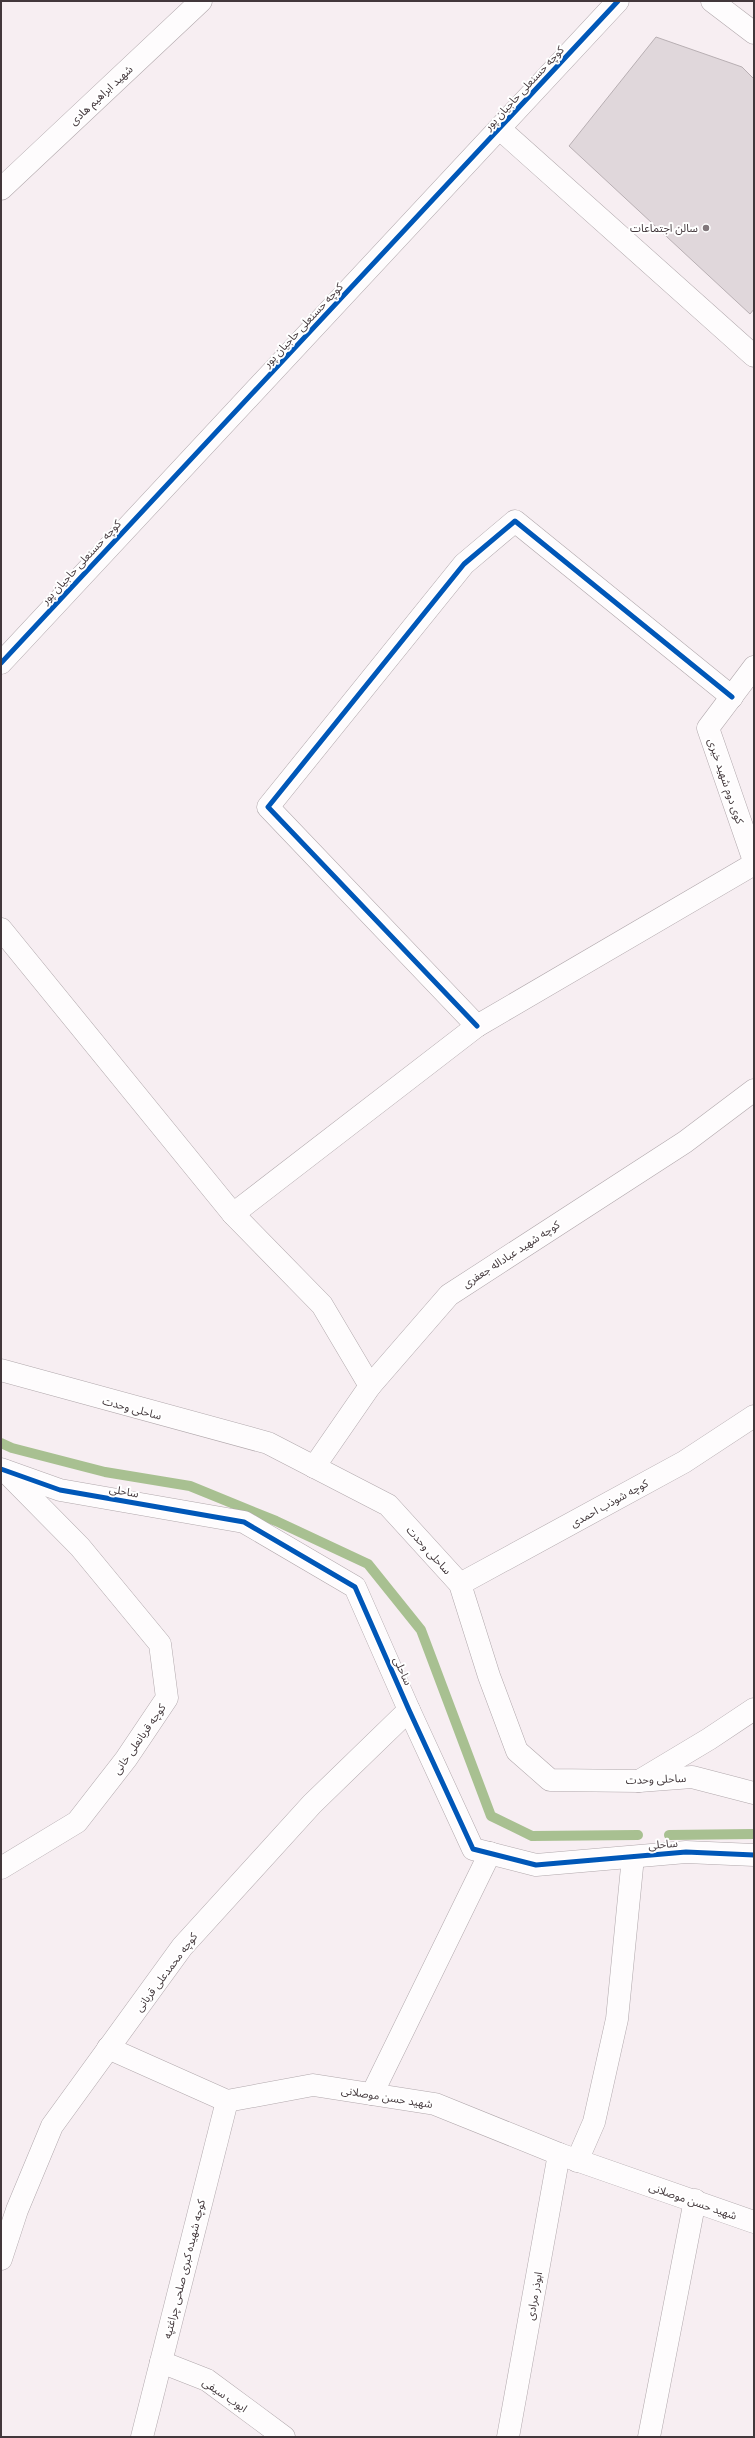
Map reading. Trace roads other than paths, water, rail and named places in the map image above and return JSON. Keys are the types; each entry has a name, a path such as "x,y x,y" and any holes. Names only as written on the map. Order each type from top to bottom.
{"street":[{"name":"شهید ابراهیم هادی","path":"1,189 201,1"},
{"name":"کوچه حسنعلی حاجیان پور","path":"1,663 618,1"},
{"path":"712,1 754,33"},
{"path":"500,129 754,356"},
{"path":"477,1026 268,807 464,564 515,521 732,697"},
{"name":"کوی دوم شهید خیری","path":"754,667 708,728 754,863"},
{"path":"232,1214 477,1026 754,863"},
{"path":"1,929 232,1214 322,1305 370,1386"},
{"name":"کوچه شهید عباداله جعفری","path":"314,1467 370,1386 449,1295 684,1142 754,1090"},
{"name":"ساحلی وحدت","path":"1,1370 268,1443 388,1505 460,1584 489,1676 518,1751 550,1780 639,1781 692,1777 754,1793"},
{"name":"کوچه شوذب احمدی","path":"460,1584 684,1462 754,1416"},
{"name":"ساحلی","path":"3,1470 60,1490 244,1522 355,1587 409,1710 474,1848 536,1866 686,1852 754,1855"},
{"name":"کوچه قربانعلی خانی","path":"1,1868 77,1822 126,1759 167,1698 160,1644 80,1546 3,1470"},
{"path":"639,1781 709,1739 754,1709"},
{"name":"کوچه محمدعلی قربانی","path":"1,2259 17,2210 52,2126 182,1948 312,1804 409,1710"},
{"path":"372,2094 490,1853"},
{"name":"ابوذر مرادی","path":"508,2437 568,2157 594,2122 617,2019 633,1857"},
{"path":"108,2048 226,2101"},
{"name":"شهید حسن موصلانی","path":"226,2101 313,2085 435,2104 568,2157 695,2200 754,2222"},
{"name":"کوچه شهیده کبری صلحی چراغتپه","path":"142,2437 226,2101"},
{"path":"649,2437 695,2200"},
{"name":"ایوب سیفی","path":"161,2362 207,2380 284,2437"}],"waterway":[{"path":"1,1443 12,1448 105,1472 190,1486 276,1521 368,1564 421,1630 491,1816 532,1836 638,1835"},
{"path":"669,1835 754,1834"}],"place":[{"name":"سالن اجتماعات","path":"706,228"}]}
